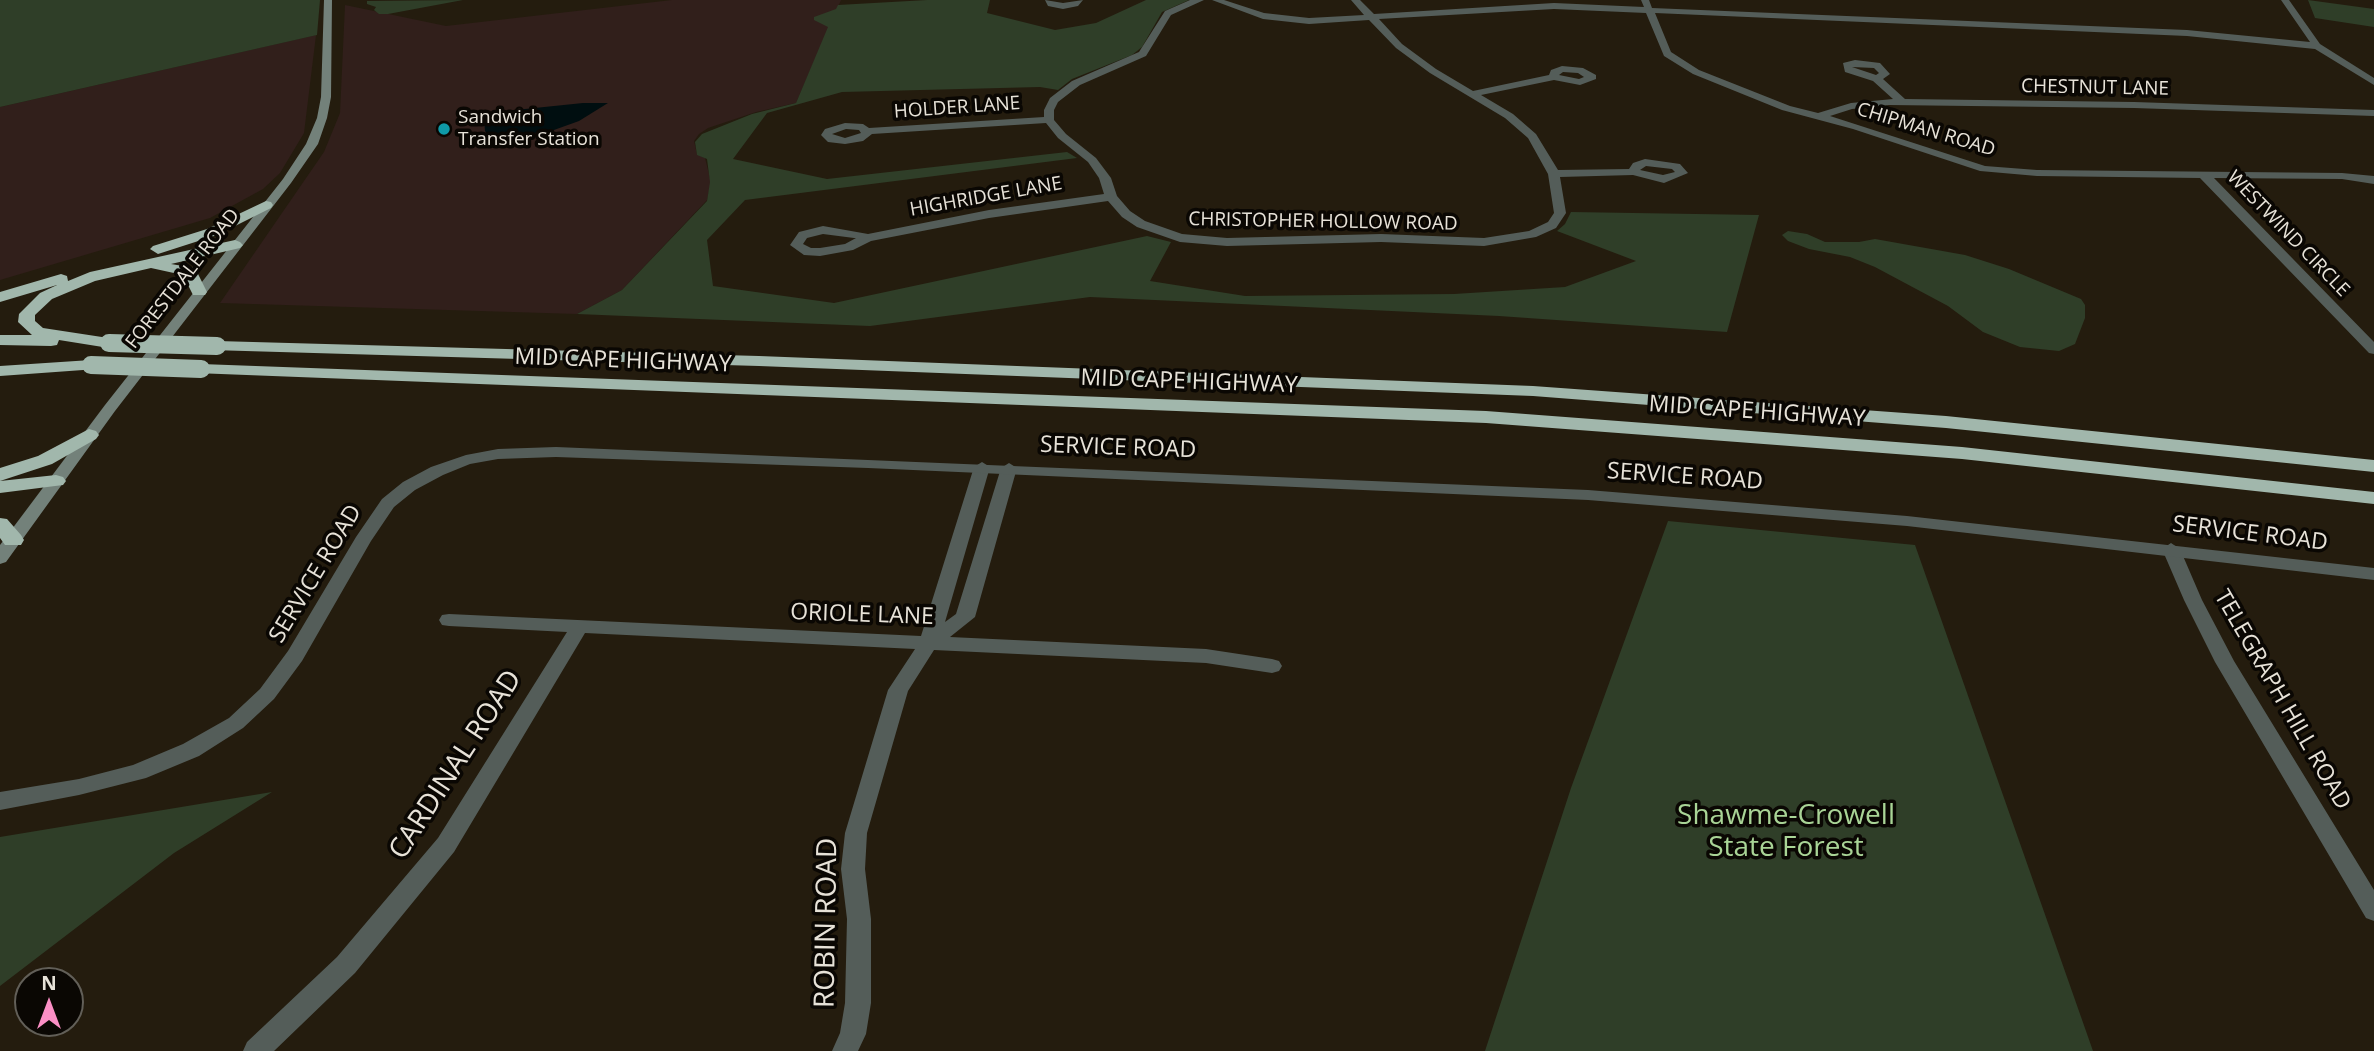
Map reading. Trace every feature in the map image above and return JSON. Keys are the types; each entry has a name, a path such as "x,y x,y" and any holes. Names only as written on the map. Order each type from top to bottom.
{"highway":[{"path":"109,343 46,334 33,329 27,318 34,305 55,291 212,232 267,205"},
{"path":"0,297 119,265 237,243"},
{"path":"119,265 177,268 192,274 199,292"},
{"name":"MID CAPE HIGHWAY","path":"0,340 759,361 1533,391 1946,422 2374,466"},
{"name":"MID CAPE HIGHWAY","path":"0,362 1486,417 1936,451 2374,498"},
{"path":"0,371 91,365"},
{"path":"0,475 45,460 89,435"},
{"path":"0,487 51,488"},
{"path":"0,501 51,488"}],"main road":[{"name":"FORESTDALE ROAD","path":"0,558 7,532 51,488 89,435 287,181 312,144 322,118 328,63 328,0"}],"street":[{"path":"1049,0 1051,4 1060,6 1075,4 1079,0"},
{"path":"1049,120 1054,100 1065,90 1143,54 1168,13 1181,5 1200,0"},
{"path":"1216,0 1242,10 1308,21 1537,6 1647,5 2203,34 2317,46"},
{"name":"CHRISTOPHER HOLLOW ROAD","path":"1049,120 1062,135 1092,160 1105,178 1111,197 1126,214 1159,232 1192,240 1244,242 1381,238 1498,241 1532,234 1552,225 1559,218 1554,174 1545,154 1522,125 1399,46 1370,19 1355,0"},
{"path":"2285,0 2317,46 2374,82"},
{"name":"CHIPMAN ROAD","path":"1647,5 1662,46 1676,62 1768,102 1857,127 1984,169 2037,173 2342,176 2374,180"},
{"path":"2349,66 2374,70"},
{"path":"1472,94 1554,77"},
{"path":"1877,79 1902,102"},
{"name":"CHESTNUT LANE","path":"1817,117 1858,105 1902,102 2134,105 2374,113"},
{"name":"HOLDER LANE","path":"868,131 1049,120"},
{"path":"1554,174 1633,172"},
{"name":"WESTWIND CIRCLE","path":"2204,175 2374,350"},
{"name":"HIGHRIDGE LANE","path":"867,238 989,214 1111,197"},
{"name":"SERVICE ROAD","path":"0,801 79,788 138,772 191,750 236,723 267,694 289,666 362,541 388,503 416,482 452,465 498,454 556,452 1009,468 1445,487 1666,500 1868,517 2374,574"},
{"name":"ROBIN ROAD","path":"845,1051 853,1034 858,1003 859,919 853,869 856,833 898,690 929,642 982,467"},
{"name":"ROBIN ROAD","path":"929,642 965,617 1009,468"},
{"name":"TELEGRAPH HILL ROAD","path":"2171,550 2225,662 2374,911"},
{"name":"ORIOLE LANE","path":"449,620 1206,656 1272,666"},
{"name":"CARDINAL ROAD","path":"256,1051 346,965 446,845 580,626"}],"shaded area":[{"path":"672,0 841,0 796,103 756,112 708,128 699,134 694,141 697,154 705,158 711,182 707,200 622,290 577,314 220,303 324,152 340,113 345,5 446,26"},
{"path":"316,35 304,133 280,173 263,189 210,218 0,280 0,107"},
{"path":"608,103 579,121 554,130 502,138 489,137 485,131 484,120 496,112"}],"green space":[{"path":"0,0 320,0 317,35 0,107"},
{"path":"463,0 388,14 379,14 374,10 376,7 367,4 367,1"},
{"path":"990,0 987,13 1055,30 1096,23 1146,0 1189,0 1162,12 1142,47 1132,55 1072,79 1058,90 1040,87 842,92 767,113 733,159 827,179 1067,152 1077,158 745,200 707,240 713,286 834,303 1147,236 1171,242 1150,281 1245,296 1454,294 1565,287 1636,261 1557,231 1565,224 1571,212 1759,215 1727,332 1499,316 1090,297 870,326 577,314 622,290 707,201 710,182 707,159 697,155 695,142 702,134 752,114 796,103 828,27 814,20 814,17 836,9 838,5"},
{"path":"2308,0 2374,9 2374,27 2315,18"},
{"path":"1788,231 1807,234 1825,242 1875,239 1965,255 2009,269 2081,299 2085,305 2085,318 2075,344 2059,351 2020,347 1983,332 1948,306 1875,267 1850,257 1809,249 1788,241 1782,235"},
{"name":"Shawme-Crowell State Forest","path":"1668,521 1915,545 2093,1051 1485,1051 1571,788"},
{"path":"272,792 174,853 25,967 14,967 14,975 0,986 0,837"}],"place":[{"name":"Sandwich Transfer Station","path":"444,129"}]}
